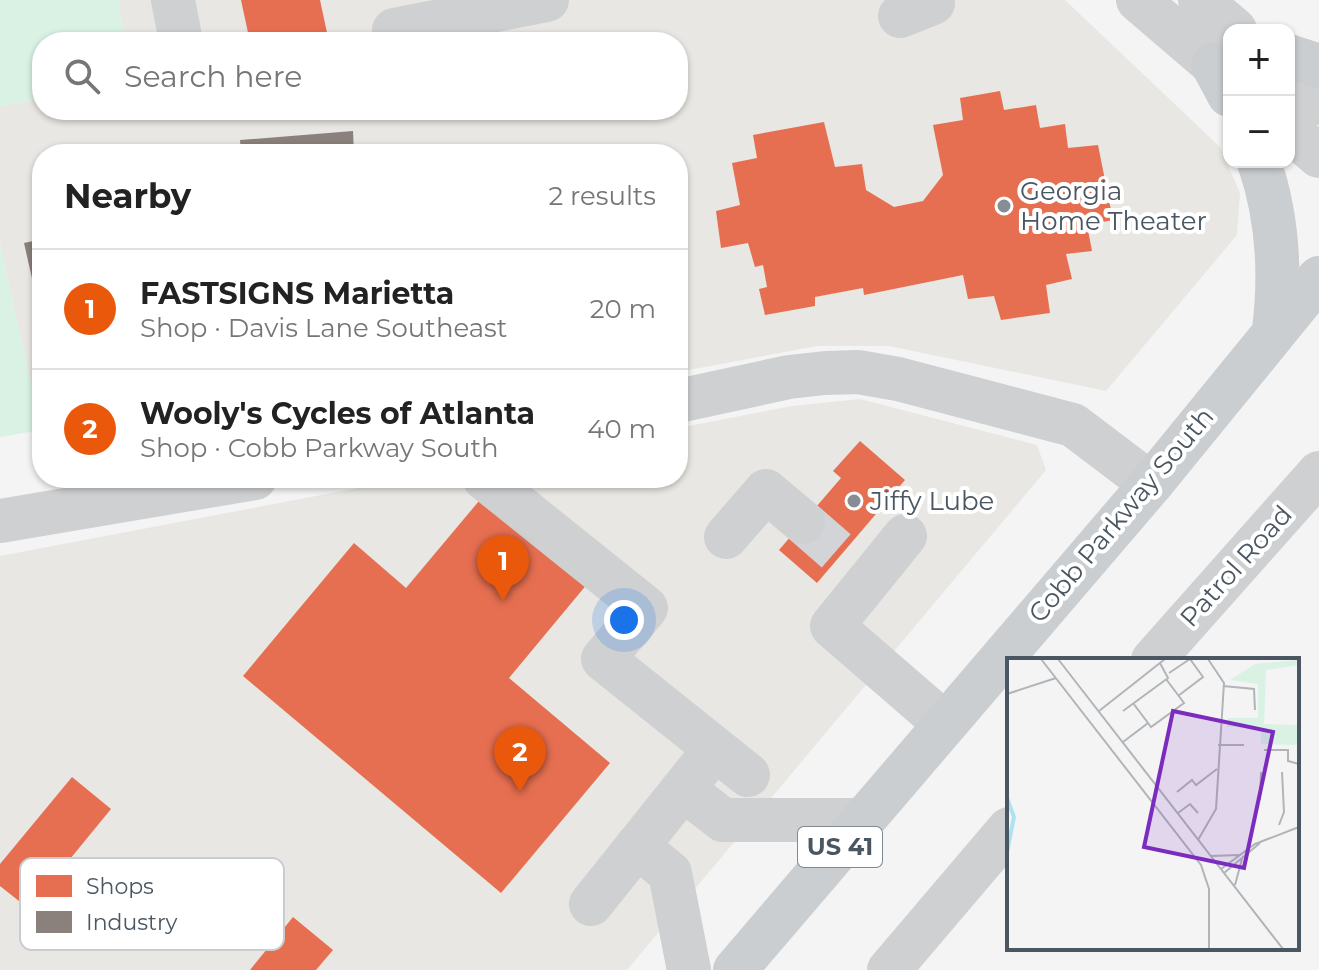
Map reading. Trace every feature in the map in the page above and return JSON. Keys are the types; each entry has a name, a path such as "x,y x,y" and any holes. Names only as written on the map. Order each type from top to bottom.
{"main road":[{"path":"1295,58 1319,66"},
{"path":"1260,168 1277,236 1279,266 1274,330"},
{"name":"Cobb Parkway South","path":"735,970 1151,484 1319,278"}],"street":[{"path":"173,0 179,32"},
{"path":"394,30 547,0"},
{"path":"1138,0 1223,65"},
{"path":"1200,0 1223,59"},
{"path":"1295,82 1319,103"},
{"path":"1295,135 1319,156"},
{"path":"688,399 813,374 858,372 898,379 1073,425 1151,484"},
{"name":"Patrol Road","path":"1155,658 1319,473"},
{"path":"0,521 187,488"},
{"path":"496,488 646,608 603,659 748,775"},
{"path":"726,537 766,491 803,522"},
{"path":"905,536 855,567 832,626 944,723"},
{"path":"591,904 715,749"},
{"path":"683,789 723,820 863,820"},
{"path":"889,970 1007,831"},
{"path":"637,846 670,873 689,970"}],"shaded area":[{"path":"118,0 1065,0 1220,147 1223,168 1229,168 1240,193 1237,235 1106,391 889,346 817,346 688,370 688,144 32,144 32,389 0,243 0,106 32,100 32,120 688,120 688,32 123,32"},
{"path":"860,399 1037,445 1046,470 627,970 0,970 0,556 358,488 688,488 688,426 792,406"}],"green space":[{"path":"0,0 118,0 123,32 32,32 32,100 0,106"},
{"path":"0,243 32,389 32,432 0,437"}],"building: Shops":[{"path":"241,0 320,0 327,32 248,32"},
{"name":"Georgia Home Theater","path":"1000,91 1004,110 1036,105 1040,128 1065,124 1068,148 1098,145 1113,220 1087,225 1092,251 1066,254 1072,279 1046,285 1050,313 1001,320 994,296 968,299 963,275 864,295 863,288 815,297 815,306 765,315 759,289 767,287 763,265 755,267 748,243 721,248 716,211 740,205 732,163 757,158 753,135 824,122 835,167 862,164 866,190 894,207 923,201 943,175 933,125 963,120 960,98"},
{"name":"Jiffy Lube","path":"860,441 905,480 817,583 779,550 841,478 833,471"},
{"path":"484,495 588,583 509,678 610,763 501,893 243,676 354,543 406,588"},
{"path":"72,777 111,809 71,858 20,858 20,902 0,886 0,864"},
{"path":"293,917 333,950 316,970 250,970 266,950 284,950 284,928"}],"building: Industry":[{"path":"353,131 354,144 240,144 240,140"},
{"path":"32,241 32,278 24,243"}],"tunnel":[{"path":"803,522 841,555"}],"place":[{"name":"Georgia Home Theater","path":"1004,206"},
{"name":"Jiffy Lube","path":"854,501"},
{"name":"FASTSIGNS Marietta","path":"503,601"},
{"name":"Wooly's Cycles of Atlanta","path":"520,792"}]}
